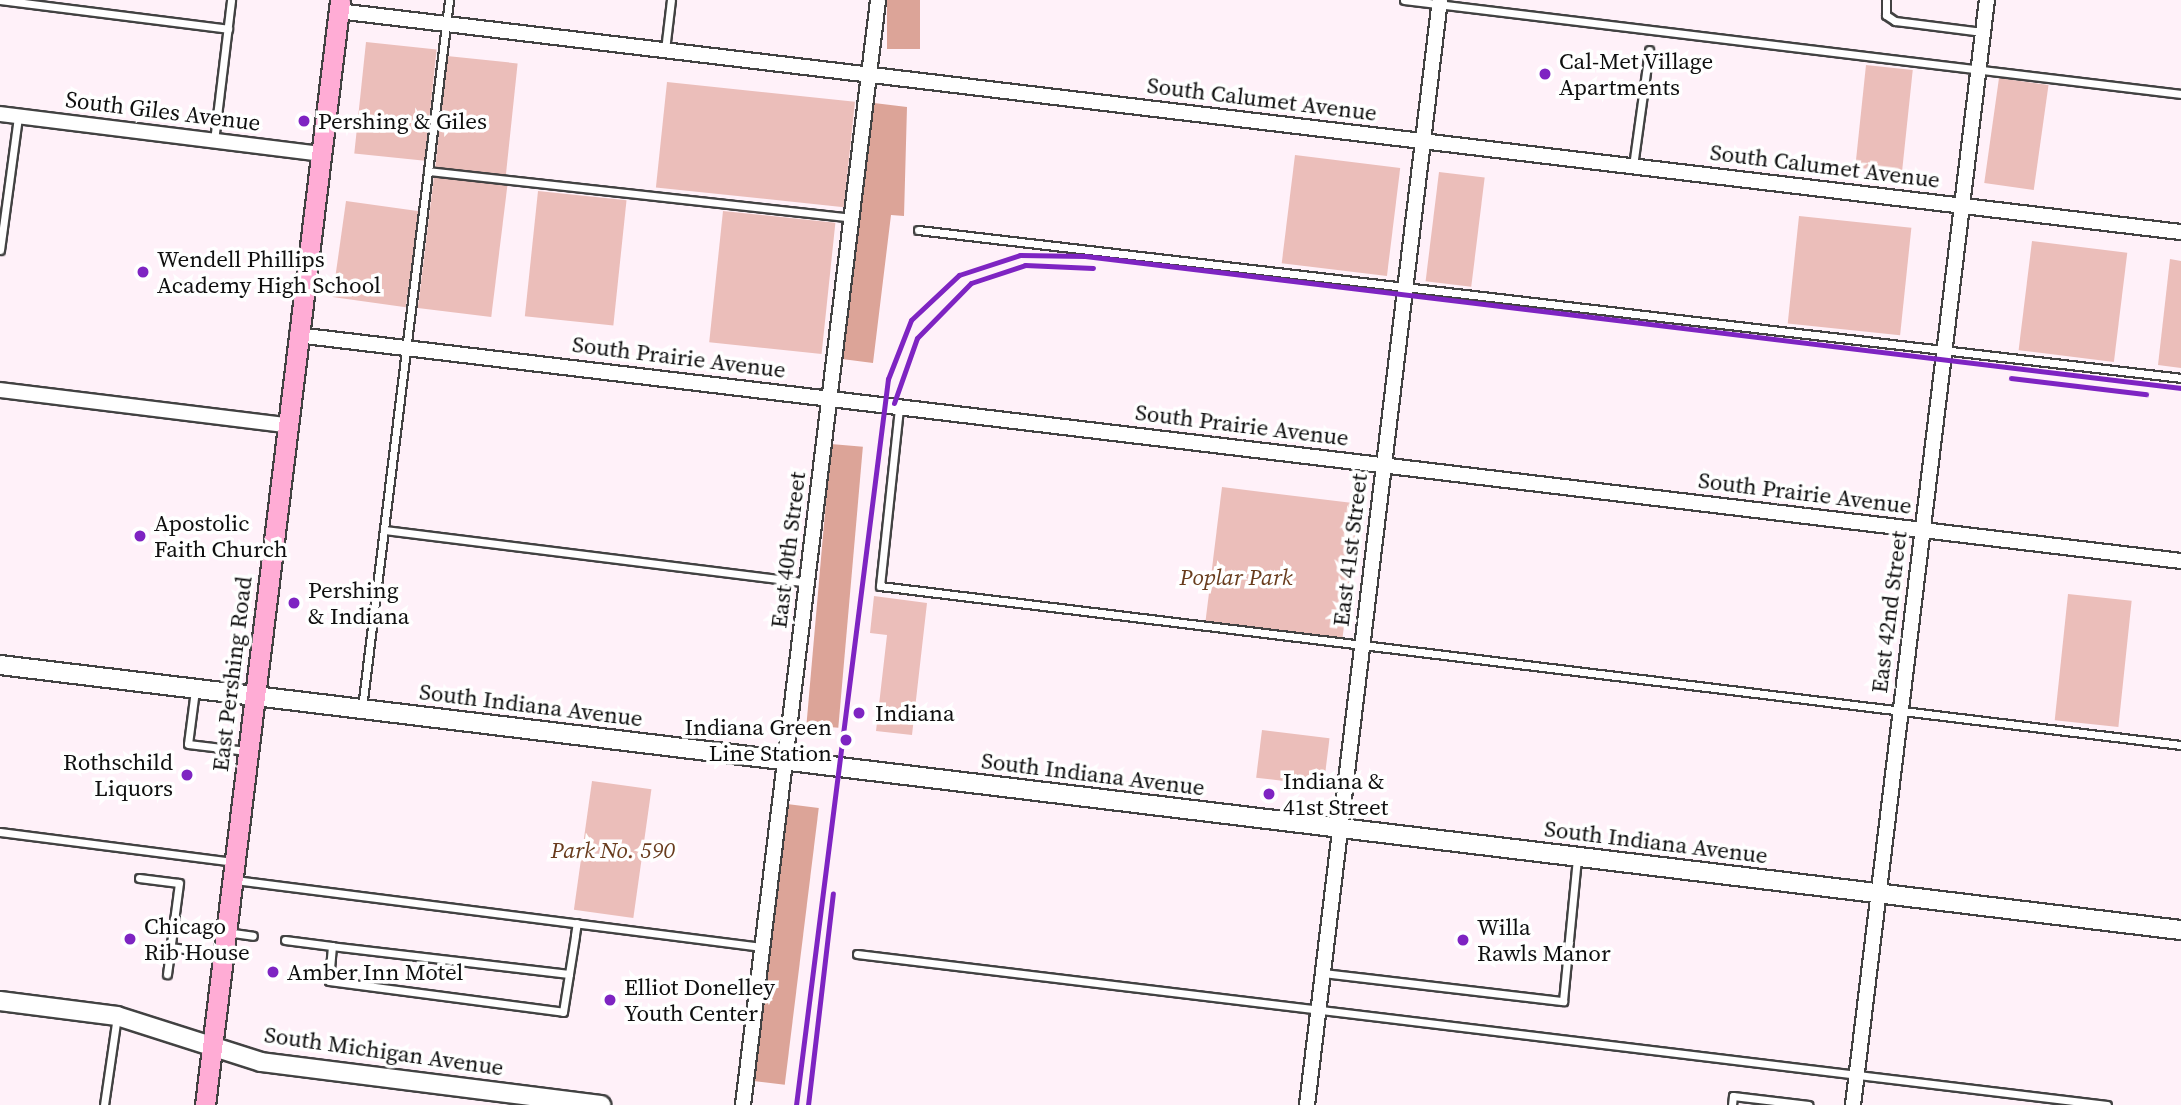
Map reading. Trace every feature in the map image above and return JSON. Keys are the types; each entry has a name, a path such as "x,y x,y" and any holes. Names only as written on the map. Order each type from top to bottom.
{"main road":[{"name":"East Pershing Road","path":"205,1105 339,6"}],"street":[{"name":"East 40th Street","path":"743,1105 878,0"},
{"name":"East 42nd Street","path":"1853,1105 1987,0"},
{"name":"East 41st Street","path":"1307,1105 1440,2"},
{"name":"South Calumet Avenue","path":"339,6 445,24 665,51 2181,232"},
{"name":"South Giles Avenue","path":"0,114 320,154"},
{"name":"South Prairie Avenue","path":"297,335 2181,561"},
{"path":"0,390 286,425"},
{"name":"South Indiana Avenue","path":"0,665 2181,930"},
{"name":"South Michigan Avenue","path":"0,1001 117,1016 213,1043 261,1062 601,1105"}],"lane":[{"path":"0,0 228,29"},
{"path":"214,141 231,0"},
{"path":"361,709 449,0"},
{"path":"665,51 671,0"},
{"path":"1404,0 1440,2 2181,94"},
{"path":"1886,0 1886,15 1895,21 1982,32"},
{"path":"1633,166 1649,50"},
{"path":"0,250 18,116"},
{"path":"428,171 852,218"},
{"path":"0,175 10,176"},
{"path":"918,230 2181,378"},
{"path":"899,407 880,586 2181,745"},
{"path":"384,530 807,583"},
{"path":"195,689 188,744 248,751"},
{"path":"0,832 233,871 576,923 762,947"},
{"path":"1322,973 1563,1000 1577,857"},
{"path":"139,878 179,883 167,974"},
{"path":"332,946 329,981 564,1012 576,923"},
{"path":"225,932 253,936"},
{"path":"285,940 569,974"},
{"path":"170,947 223,954"},
{"path":"857,954 2107,1105"},
{"path":"104,1105 117,1016"},
{"path":"1732,1105 1733,1096 1808,1105"}],"green space":[{"path":"366,42 437,49 425,161 354,153"},
{"path":"447,56 518,63 506,175 435,167"},
{"path":"1866,65 1913,70 1902,172 1855,167"},
{"path":"1999,78 2049,85 2034,190 1984,183"},
{"path":"667,82 855,102 844,207 656,187"},
{"path":"1295,155 1400,168 1387,276 1282,263"},
{"path":"1439,172 1485,178 1471,287 1426,281"},
{"path":"434,176 507,185 491,317 418,308"},
{"path":"538,191 627,200 613,326 525,316"},
{"path":"346,201 419,211 406,307 333,297"},
{"path":"723,211 835,223 822,354 709,342"},
{"path":"1799,216 1911,228 1900,335 1788,323"},
{"path":"2032,241 2127,253 2114,362 2019,350"},
{"path":"2170,259 2181,261 2181,368 2158,365"},
{"name":"Poplar Park","path":"1222,487 1359,504 1342,639 1205,622"},
{"path":"2068,594 2132,601 2118,727 2055,720"},
{"path":"874,596 927,603 912,735 876,731 887,635 870,633"},
{"path":"1262,730 1329,738 1324,786 1256,778"},
{"name":"Park No. 590","path":"592,781 651,789 633,918 574,910"}],"shaded area":[{"path":"887,0 920,0 920,49 887,49"},
{"path":"874,103 907,107 904,216 891,215 873,363 842,359"},
{"path":"831,444 863,447 838,728 806,725"},
{"path":"787,804 819,808 785,1085 753,1081"}],"railway":[{"path":"796,1105 888,379 911,320 959,275 1020,255 1085,256 2181,388"},
{"path":"894,403 917,338 971,283 1025,265 1093,268"},
{"path":"2011,378 2146,394"},
{"path":"808,1105 833,893"}],"place":[{"name":"Cal-Met Village Apartments","path":"1545,74"},
{"name":"Pershing & Giles","path":"304,121"},
{"name":"Wendell Phillips Academy High School","path":"143,272"},
{"name":"Apostolic Faith Church","path":"140,536"},
{"name":"Pershing & Indiana","path":"294,603"},
{"name":"Indiana","path":"859,713"},
{"name":"Indiana Green Line Station","path":"846,740"},
{"name":"Rothschild Liquors","path":"187,775"},
{"name":"Indiana & 41st Street","path":"1269,794"},
{"name":"Chicago Rib House","path":"130,939"},
{"name":"Willa Rawls Manor","path":"1463,940"},
{"name":"Amber Inn Motel","path":"273,972"},
{"name":"Elliot Donelley Youth Center","path":"610,1000"}]}
